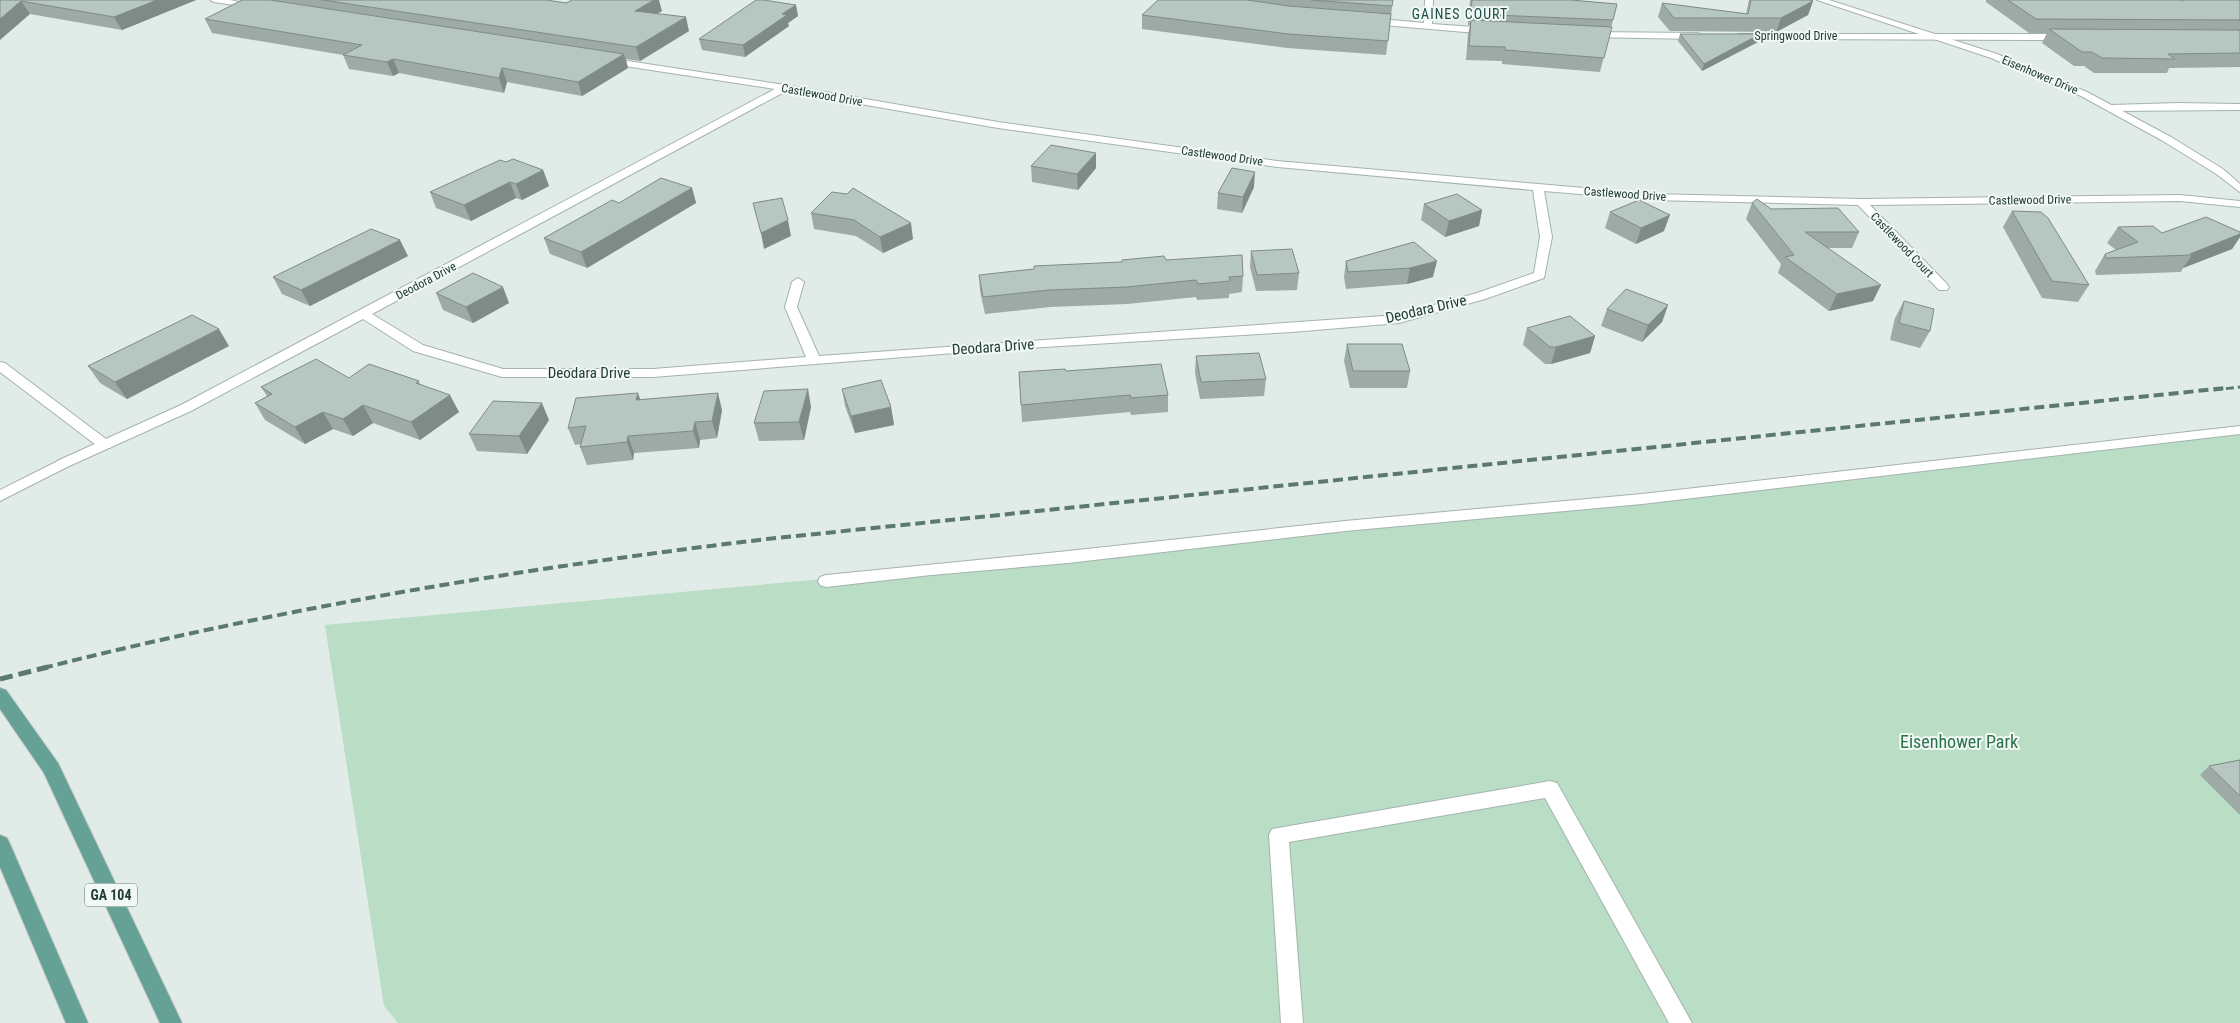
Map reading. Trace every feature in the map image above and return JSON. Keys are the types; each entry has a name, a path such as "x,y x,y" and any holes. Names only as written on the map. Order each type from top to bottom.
{"main road":[{"name":"GA 104","path":"0,695 51,768 171,1023"},
{"path":"0,844 77,1023"}],"street":[{"path":"214,0 262,8"},
{"path":"1428,26 1429,0"},
{"name":"Eisenhower Drive","path":"1821,0 1936,36 2045,76 2111,108 2167,139 2219,171 2240,189"},
{"path":"1358,20 1502,32"},
{"path":"1580,35 1709,36"},
{"name":"Springwood Drive","path":"1728,36 2073,38"},
{"name":"Castlewood Drive","path":"600,60 785,88 998,125 1268,162 1538,187 1652,197 1861,202 2180,198 2240,204"},
{"name":"Deodora Drive","path":"0,496 62,464 186,408 785,88"},
{"path":"2111,108 2240,107"},
{"name":"Deodara Drive","path":"364,314 418,348 502,373 653,372 980,347 1292,328 1399,319 1481,296 1540,275 1546,237 1538,187"},
{"name":"Castlewood Court","path":"1861,202 1942,287"},
{"path":"798,282 790,307 814,360"},
{"path":"0,366 104,445"},
{"path":"826,580 1068,557 1345,526 1642,500 2240,430"},
{"path":"1292,1023 1279,835 1550,790 1681,1023"}],"green space":[{"name":"Eisenhower Park","path":"2240,431 2240,1023 398,1023 384,1006 325,625 931,569"}],"building":[{"path":"0,0 157,0 114,17 21,1 0,19"},
{"path":"242,0 270,0 624,54 578,82 502,68 499,78 393,59 387,62 343,55 362,45 205,19"},
{"path":"323,0 547,0 566,3 572,0 654,0 635,11 686,17 636,47"},
{"path":"756,0 796,5 782,14 787,15 743,45 699,39"},
{"path":"1158,0 1247,0 1289,6 1391,14 1388,41 1288,34 1142,15"},
{"path":"1311,0 1393,0 1392,6"},
{"path":"1472,0 1571,0 1617,4 1613,20 1471,14"},
{"path":"1751,0 1813,1 1781,18 1674,18 1662,3 1748,14"},
{"path":"2008,0 2240,0 2240,20 2036,19"},
{"path":"1471,20 1612,27 1604,58 1505,50 1505,47 1469,46"},
{"path":"2049,29 2240,30 2240,53 2168,54 2175,59 2102,58 2092,52 2082,52"},
{"path":"1680,34 1760,34 1704,64"},
{"path":"1051,145 1096,153 1077,174 1031,166"},
{"path":"513,159 543,170 516,184 510,182 464,205 430,192 500,160 506,162"},
{"path":"1232,168 1255,172 1243,197 1218,193"},
{"path":"661,178 692,188 581,252 544,238 612,200 619,203"},
{"path":"853,188 911,223 880,237 854,220 811,213 832,192 847,194"},
{"path":"1457,194 1482,210 1449,221 1424,204"},
{"path":"782,198 788,220 761,233 753,203"},
{"path":"1757,199 1771,209 1838,208 1859,232 1805,232 1881,285 1837,294 1785,257 1794,255 1752,203"},
{"path":"1639,200 1670,215 1641,228 1610,212"},
{"path":"2012,211 2041,212 2048,218 2089,285 2052,281"},
{"path":"2206,217 2240,232 2240,234 2190,254 2192,255 2106,258 2105,254 2138,242 2118,227 2153,226 2162,233"},
{"path":"371,229 400,240 301,290 273,277"},
{"path":"1414,242 1437,261 1410,268 1348,272 1346,261"},
{"path":"1292,249 1299,273 1257,275 1251,251"},
{"path":"1242,255 1243,276 1229,277 1230,281 1198,284 1196,280 1127,287 1049,290 983,297 979,275 1034,269 1034,266 1122,262 1122,260 1164,256 1166,260"},
{"path":"473,273 503,287 466,307 436,293"},
{"path":"1626,289 1668,305 1648,325 1607,309"},
{"path":"1904,301 1934,309 1930,331 1899,323"},
{"path":"192,315 219,329 115,382 88,366"},
{"path":"1570,316 1595,336 1550,347 1527,328"},
{"path":"1347,344 1402,344 1410,371 1353,371"},
{"path":"1259,353 1266,379 1201,382 1196,356"},
{"path":"316,359 349,378 369,364 419,381 416,383 450,395 411,422 363,405 343,419 323,412 295,427 255,403 272,394 261,387"},
{"path":"1161,364 1168,395 1131,398 1130,395 1021,405 1019,372 1065,369 1066,371"},
{"path":"881,380 891,407 851,416 842,389"},
{"path":"808,389 799,422 754,423 764,391"},
{"path":"638,393 636,400 718,393 712,421 695,422 693,431 628,436 627,442 580,447 586,426 568,428 576,398"},
{"path":"493,401 542,403 519,436 469,434"},
{"path":"2240,760 2240,796 2209,766"}],"railway":[{"path":"2214,390 2240,387"},
{"path":"43,668 132,646 312,608 493,577 676,550 2226,388"},
{"path":"0,679 48,667"}],"district":[{"name":"GAINES COURT","path":"1460,14"}]}
